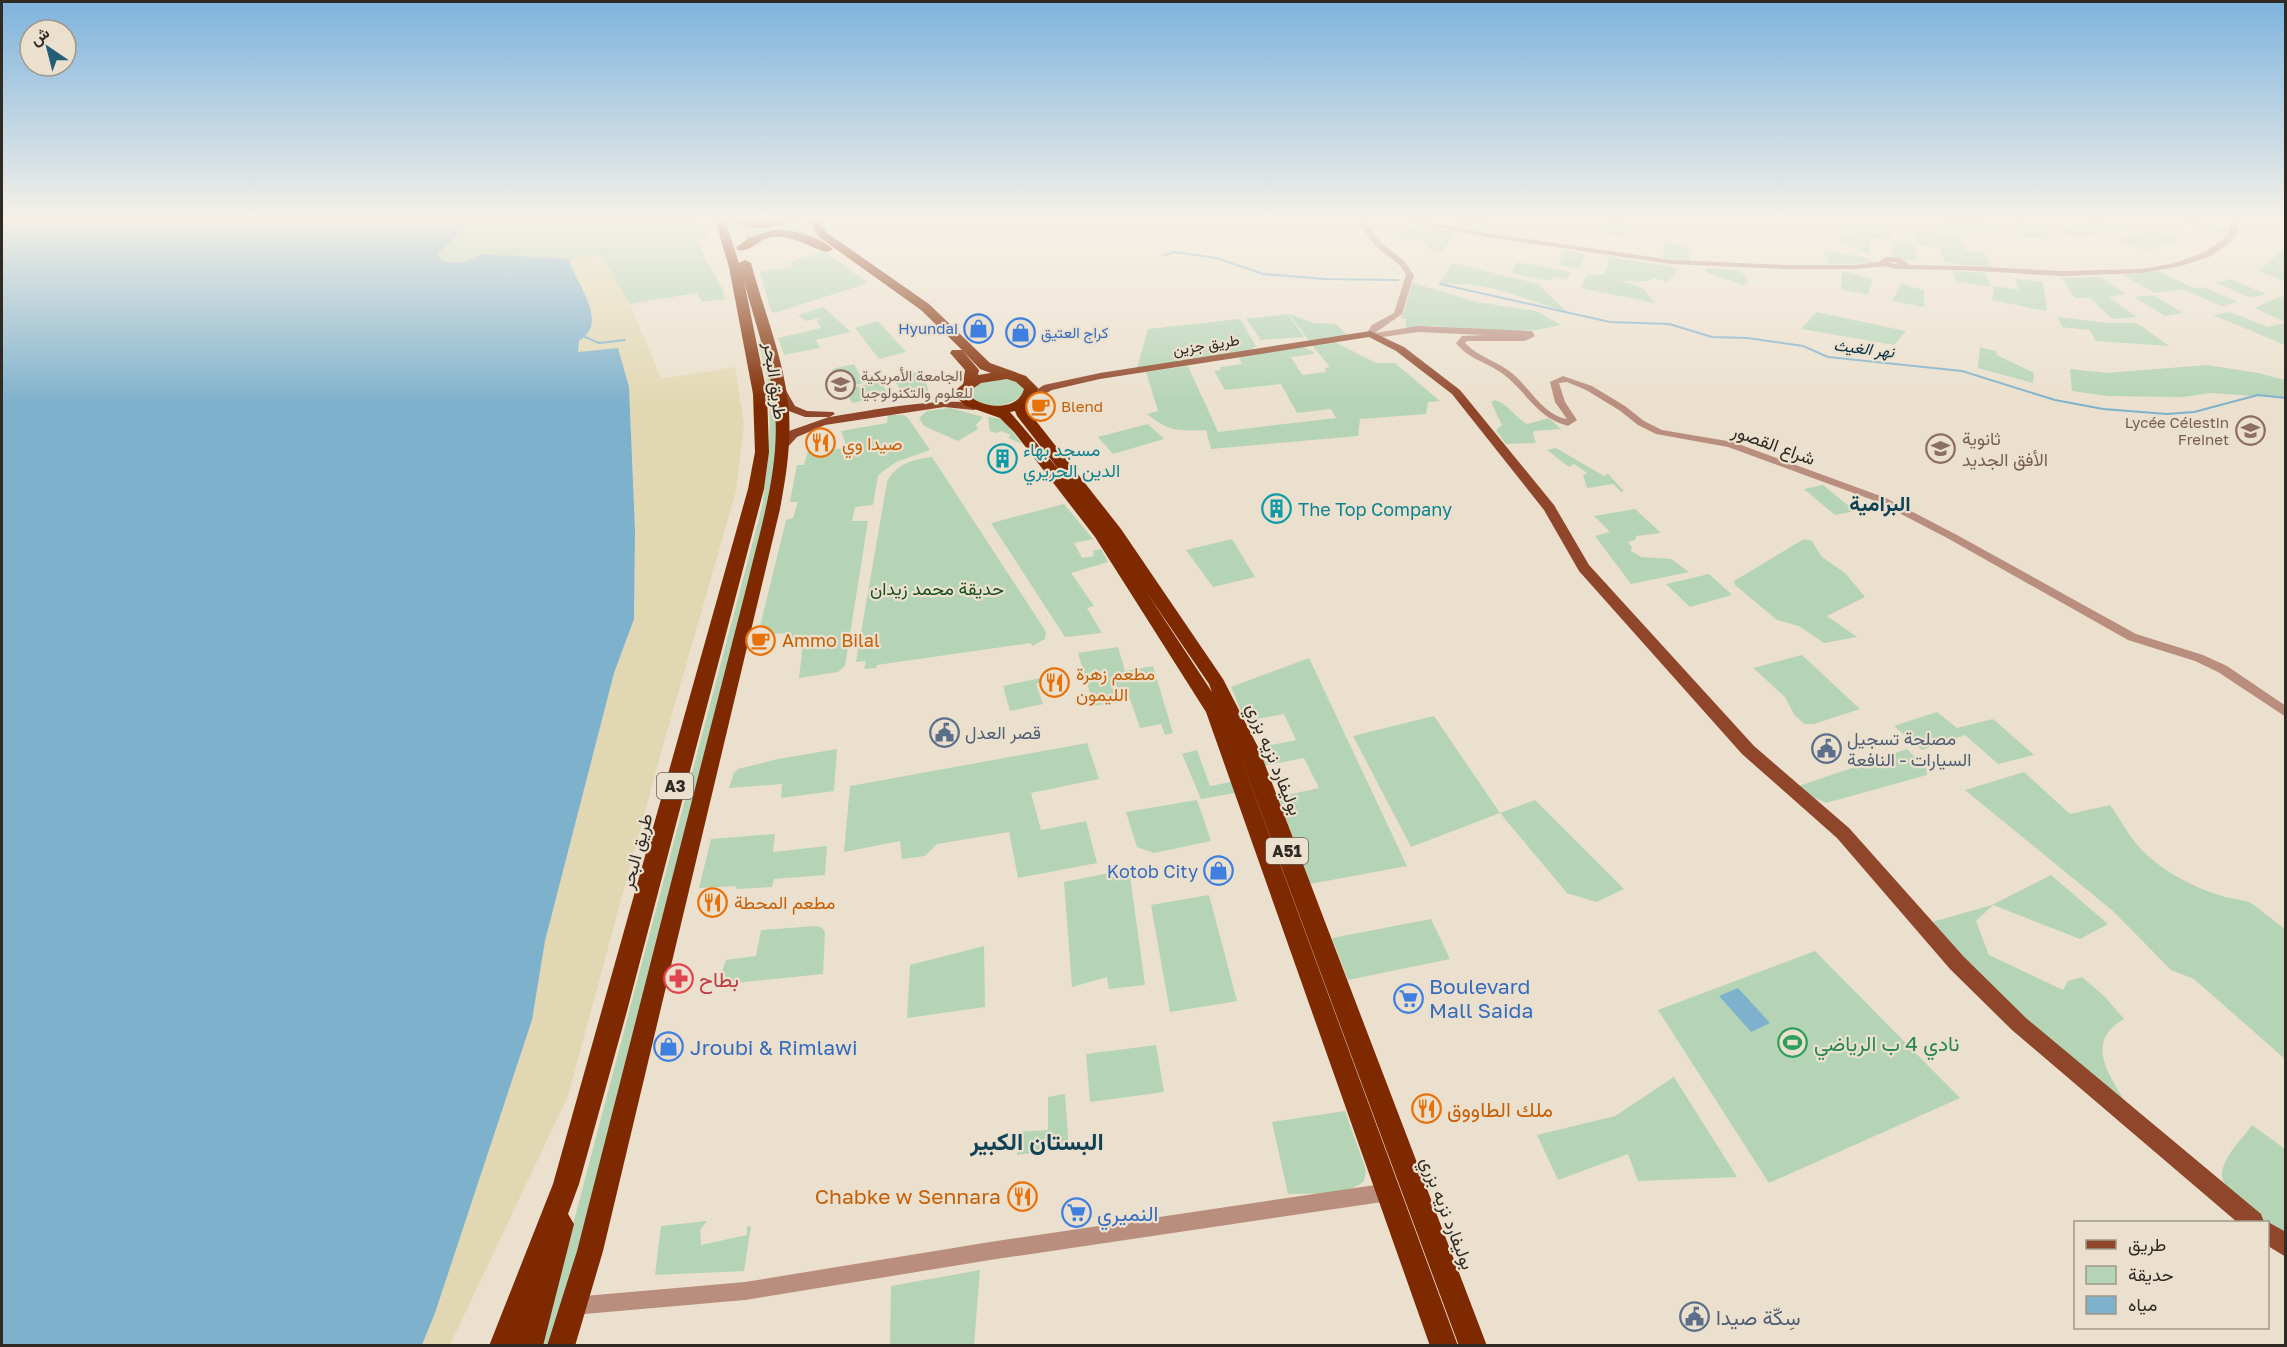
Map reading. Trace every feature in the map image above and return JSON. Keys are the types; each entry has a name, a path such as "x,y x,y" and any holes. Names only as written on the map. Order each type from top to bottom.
{"highway":[{"name":"طريق البحر","path":"564,1341 593,1240 778,485 782,417 779,387 758,339 742,314 737,280"},
{"name":"طريق البحر","path":"503,1346 566,1184 756,489 762,452 762,422 758,339 748,280"},
{"name":"A51","path":"875,280 915,310 972,370 964,398 1005,415 1019,429 1102,535 1215,711 1444,1346"},
{"path":"887,280 925,307 985,366 1021,379"},
{"path":"967,386 986,376 1006,375"},
{"name":"A51","path":"1021,379 1031,388 1026,400"},
{"path":"984,408 1011,408 1026,400"},
{"name":"بوليفارد نزيه بزري","path":"1026,400 1021,408 1022,413 1115,532 1217,683 1230,707 1249,749 1473,1346"},
{"path":"529,1346 558,1241 566,1184"}],"main road":[{"path":"1373,335 1400,349 1456,392 1549,508 1564,531 1575,555 1603,590 1748,750 1775,777 1821,812 1843,833 1982,989 2055,1057 2252,1221"},
{"name":"طريق جزين","path":"1026,400 1048,387 1100,376 1373,335"},
{"name":"طريق جزين","path":"1021,379 1048,387"},
{"path":"779,387 790,408 805,414 819,415 942,397 958,393 967,386"},
{"path":"781,447 793,434 822,422 945,404 984,408"},
{"path":"2269,1234 2286,1246"}],"street":[{"path":"1373,335 1376,326 1396,316 1408,280"},
{"name":"شراع القصور","path":"1373,335 1435,328 1489,333 1529,333 1531,336 1525,338 1465,338 1460,343 1471,353 1507,373 1541,407 1562,422 1570,423 1572,420 1555,391 1554,382 1563,379 1589,388 1622,408 1641,423 1659,432 1730,444 1882,500 2132,637 2159,648 2211,663 2248,684 2286,713"},
{"path":"573,1306 745,1291 990,1251 1389,1192"}],"green space":[{"path":"615,280 717,280 725,299 702,302 697,293 630,304"},
{"path":"762,280 864,280 867,282 774,313 771,311"},
{"path":"1442,280 1521,280 1538,284 1567,312 1489,288 1439,284"},
{"path":"1584,280 1651,280 1622,281 1643,288 1655,303 1580,288"},
{"path":"1729,280 1748,280 1744,285"},
{"path":"1842,280 1873,280 1868,295 1841,289"},
{"path":"1988,280 1990,287 1956,281"},
{"path":"2014,280 2043,282 2047,311 1992,300 1994,286 2020,290"},
{"path":"2062,280 2105,280 2126,294 2108,297 2137,317 2112,319 2090,298 2075,298"},
{"path":"2131,280 2177,280 2194,288 2203,287 2238,302 2221,306 2183,289 2154,293"},
{"path":"2232,280 2266,294 2252,298 2216,283"},
{"path":"1413,283 1477,302 1536,311 1561,325 1536,330 1490,331 1435,326 1406,328 1406,319 1401,319"},
{"path":"1901,284 1924,290 1924,307 1892,301"},
{"path":"2153,295 2183,313 2165,316 2134,297"},
{"path":"2281,296 2285,298 2285,322 2255,308"},
{"path":"823,307 851,332 816,340 820,348 784,355 778,338 821,328 817,321 820,320 819,318 806,321 798,315"},
{"path":"1816,312 1906,331 1894,345 1801,329"},
{"path":"2230,312 2268,327 2285,323 2285,345 2213,315"},
{"path":"1288,314 1304,337 1261,340 1246,319"},
{"path":"1289,314 1313,323 1336,324 1348,336 1310,342"},
{"path":"2058,317 2109,323 2137,323 2169,346 2096,341 2090,330 2062,327"},
{"path":"1240,319 1256,346 1250,350 1137,368 1148,329"},
{"path":"878,321 906,352 879,359 855,328"},
{"path":"762,340 776,404 777,451 768,507 630,1050 552,1345 541,1346 762,507 770,425 767,384 758,343"},
{"path":"1333,341 1376,363 1395,363 1440,401 1428,402 1426,414 1360,419 1358,436 1211,449 1206,430 1175,429 1147,414 1158,411 1146,372 1188,366 1218,432 1336,418 1331,409 1297,413 1281,384 1225,390 1214,371 1220,370 1220,367 1242,364 1238,356 1301,346 1314,352 1291,357 1302,375 1326,372 1325,368 1330,367 1311,344"},
{"path":"1980,347 1996,351 1997,355 2034,373 2033,383 1978,368"},
{"path":"854,364 864,383 841,388 832,369"},
{"path":"2207,365 2285,380 2285,398 2210,393 2183,397 2108,396 2072,391 2070,369 2107,373"},
{"path":"922,371 929,392 910,395 902,393 893,378"},
{"path":"1009,379 1017,381 1025,389 1024,394 1018,399 997,406 984,404 970,397 971,388 983,381"},
{"path":"879,382 889,395 852,403 845,389 859,386 864,389 863,385"},
{"path":"1495,400 1504,404 1527,424 1549,418 1561,429 1534,431 1536,443 1506,444 1496,430 1502,425 1491,402"},
{"path":"950,408 983,417 976,425 978,429 958,441 924,426 919,418 927,411"},
{"path":"888,415 904,415 908,418 930,450 896,462 882,472 878,476 873,505 855,507 852,521 868,521 845,666 838,672 799,678 803,642 788,643 789,633 758,635 786,520 793,518 798,502 790,502 797,465 804,465 808,451 847,448 841,431 887,423"},
{"path":"988,417 1003,419 1022,444 1008,438 1011,435 1001,431 996,433 990,431"},
{"path":"1148,424 1164,439 1113,454 1098,437"},
{"path":"1556,448 1606,477 1605,475 1608,474 1624,491 1621,492 1613,484 1587,488 1583,475 1587,473 1574,464 1569,467 1547,450"},
{"name":"حديقة محمد زيدان","path":"932,457 1043,627 1046,633 1045,639 1032,646 1031,643 877,665 876,668 864,669 866,661 856,662 887,482 895,471 906,463"},
{"path":"1823,485 1855,511 1835,515 1804,489"},
{"path":"1064,504 1093,539 1074,543 1082,558 1094,556 1093,551 1101,549 1108,562 1071,573 1094,606 1087,608 1102,633 1065,637 991,523"},
{"path":"1635,509 1661,533 1636,536 1635,540 1628,542 1632,547 1631,551 1641,557 1671,559 1689,572 1631,584 1595,536 1610,532 1594,516"},
{"path":"1232,539 1255,577 1213,587 1186,550"},
{"path":"1804,539 1812,541 1821,556 1846,574 1865,597 1827,616 1857,637 1824,643 1799,626 1777,620 1735,585 1734,581"},
{"path":"1709,574 1732,595 1690,607 1666,584"},
{"path":"1118,647 1125,671 1153,666 1173,733 1165,735 1161,724 1140,728 1130,699 1094,706 1078,653"},
{"path":"1802,655 1860,709 1814,724 1805,724 1795,716 1785,697 1753,668"},
{"path":"1309,658 1407,866 1310,884 1278,797 1319,788 1304,758 1263,766 1256,748 1296,740 1284,714 1245,721 1231,687"},
{"path":"1040,678 1041,682 1036,684 1043,704 1010,711 1003,686"},
{"path":"1937,712 1957,728 1993,719 2034,755 1998,764 1965,735 1922,750 1894,726"},
{"path":"1434,716 1500,813 1411,847 1353,736"},
{"path":"1087,743 1099,779 1031,793 1041,830 1086,821 1097,863 1018,878 1009,832 937,844 925,856 902,859 900,841 844,852 850,786"},
{"path":"837,749 834,791 781,798 782,784 729,788 734,773 738,769 778,759"},
{"path":"1907,749 1926,768 1927,775 1826,803 1807,794 1799,786"},
{"path":"1197,750 1210,786 1231,782 1235,793 1201,799 1182,754"},
{"path":"2024,772 2070,814 2110,805 2139,847 2157,863 2188,883 2225,897 2249,902 2285,929 2285,1059 2194,979 2171,970 2113,911 1965,790"},
{"path":"1197,800 1211,841 1154,853 1137,847 1126,812"},
{"path":"1535,800 1624,889 1596,902 1567,893 1500,813"},
{"path":"775,834 773,852 827,846 825,875 774,879 772,887 699,888 711,839"},
{"path":"1120,871 1128,872 1130,876 1145,985 1109,989 1107,977 1072,987 1064,882"},
{"path":"2051,875 2108,924 2080,939 1993,905 1976,921 1989,955 2063,990 2068,981 2082,977 2106,998 2124,1019 2111,1029 2104,1040 2103,1052 2111,1077 2132,1114 1989,985 1932,922 1992,905"},
{"path":"1209,895 1237,1001 1170,1012 1151,905"},
{"path":"1431,919 1450,959 1348,980 1332,938"},
{"path":"821,927 825,932 823,974 717,985 726,960 756,956 761,930"},
{"path":"984,946 985,1007 907,1018 910,965"},
{"name":"نادي 4 ب الرياضي","path":"1815,951 1960,1098 1769,1183 1658,1010"},
{"path":"1156,1045 1164,1092 1090,1102 1086,1054"},
{"path":"1674,1077 1737,1177 1638,1181 1628,1154 1558,1180 1537,1135 1615,1116"},
{"path":"1065,1094 1069,1148 1017,1155 1017,1132 1048,1130 1048,1097"},
{"path":"1345,1111 1366,1170 1364,1181 1348,1190 1338,1192 1288,1194 1272,1122"},
{"path":"2252,1125 2285,1149 2285,1233 2242,1203 2222,1179 2223,1168"},
{"path":"707,1221 700,1230 701,1245 747,1235 747,1227 751,1226 744,1271 655,1275 661,1226"},
{"path":"980,1270 974,1345 890,1345 891,1286"}],"sand":[{"path":"572,280 616,280 630,304 661,379 735,367 744,425 736,491 662,749 568,1096 450,1345 422,1346 532,1020 545,941 614,673 634,619 635,530 629,387 595,350 578,352 579,341"}],"water":[{"path":"2,280 578,280 588,301 592,323 588,333 579,341 578,352 618,348 629,387 635,530 634,619 614,673 545,941 532,1020 435,1313 422,1345 2,1345"},
{"path":"1738,988 1770,1023 1751,1032 1719,996"}],"waterway":[{"name":"نهر الغيث","path":"1388,280 1398,280"},
{"name":"نهر الغيث","path":"1440,284 1610,322 1669,324 1712,337 1748,338 1803,346 1828,357 1962,371 2055,400 2103,409 2167,414 2194,412 2258,395 2286,398"},
{"name":"نهر الغيث","path":"585,337 599,343 625,340"}],"place":[{"name":"Hyundai","path":"979,328"},
{"name":"كراج العتيق","path":"1020,332"},
{"name":"الجامعة الأمريكية للعلوم والتكنولوجيا","path":"840,384"},
{"name":"Blend","path":"1040,406"},
{"name":"Lycée Célestin Freinet","path":"2250,431"},
{"name":"صيدا وي","path":"821,443"},
{"name":"ثانوية الأفق الجديد","path":"1941,448"},
{"name":"مسجد بهاء الدين الحريري","path":"1002,459"},
{"name":"The Top Company","path":"1277,509"},
{"name":"Ammo Bilal","path":"761,640"},
{"name":"مطعم زهرة الليمون","path":"1055,683"},
{"name":"قصر العدل","path":"944,732"},
{"name":"مصلحة تسجيل السيارات - النافعة","path":"1826,748"},
{"name":"Kotob City","path":"1219,871"},
{"name":"مطعم المحطة","path":"713,902"},
{"name":"بطاح","path":"678,979"},
{"name":"Boulevard Mall Saida","path":"1408,998"},
{"name":"نادي 4 ب الرياضي","path":"1793,1043"},
{"name":"Jroubi & Rimlawi","path":"669,1047"},
{"name":"ملك الطاووق","path":"1426,1109"},
{"name":"Chabke w Sennara","path":"1022,1196"},
{"name":"النميري","path":"1076,1213"},
{"name":"سِكّة صيدا","path":"1695,1317"}],"district":[{"name":"البرامية","path":"1880,503"},
{"name":"البستان الكبير","path":"1037,1140"}]}
